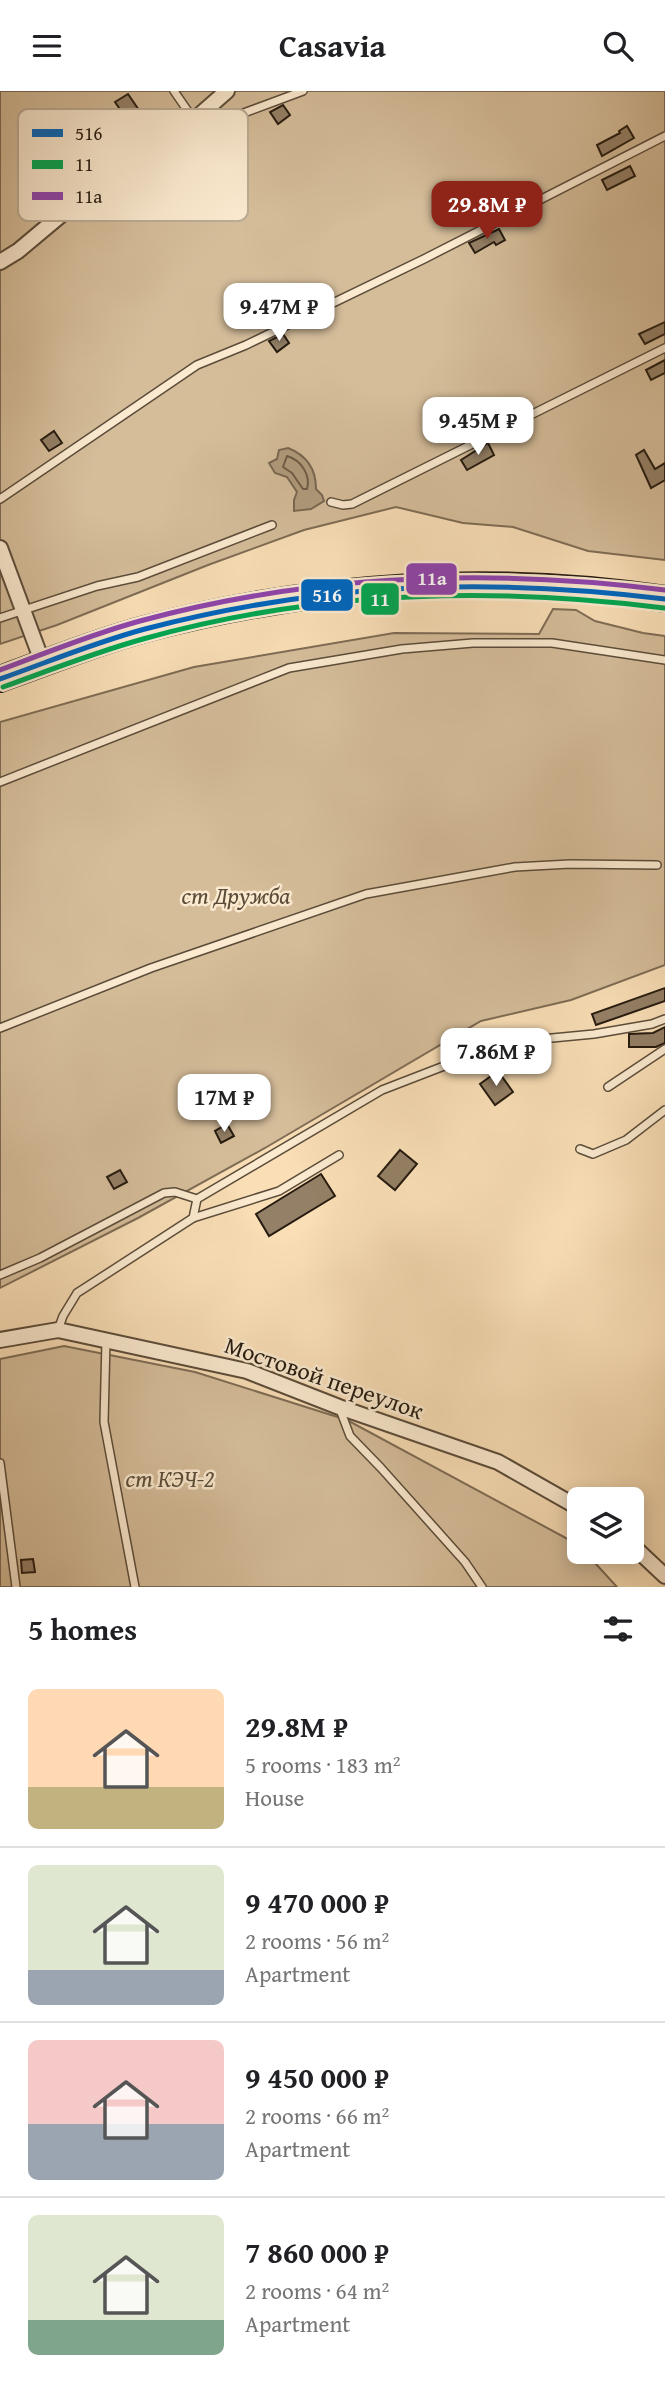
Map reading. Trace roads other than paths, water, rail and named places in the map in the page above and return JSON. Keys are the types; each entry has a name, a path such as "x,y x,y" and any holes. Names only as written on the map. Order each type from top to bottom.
{"highway":[{"path":"0,679 145,629 255,605 370,589 500,584 615,591 665,599"}],"street":[{"path":"207,109 227,91"},
{"path":"0,262 19,251 54,221"},
{"path":"0,548 43,664"},
{"name":"Мостовой переулок","path":"0,1340 58,1329 247,1371 339,1407 498,1462 567,1501"},
{"path":"644,1556 665,1576"}],"lane":[{"path":"174,91 186,109"},
{"path":"248,111 303,91"},
{"path":"0,499 197,365 246,345 424,260 665,136"},
{"path":"331,502 352,504 665,348"},
{"path":"0,618 97,586 138,577 271,525"},
{"path":"0,782 289,668 402,649 473,643 552,643 665,660"},
{"path":"0,1028 151,968 366,894 515,867 570,864 657,865"},
{"path":"192,1218 197,1199 382,1090 470,1056 521,1041 594,1034 652,1024 665,1019"},
{"path":"608,1087 665,1049"},
{"path":"580,1149 593,1154 626,1140 665,1110"},
{"path":"58,1329 77,1293 192,1218 279,1191 339,1155"},
{"path":"0,1275 40,1258 164,1192 175,1192 197,1199"},
{"path":"106,1340 104,1422 135,1587"},
{"path":"339,1407 350,1436 466,1562 482,1587"},
{"path":"0,1463 16,1587"}],"water":[{"path":"288,448 309,464 316,489 322,495 324,501 311,509 294,511 297,492 287,477 275,473 269,463 277,459 279,450"}],"park label":[{"name":"ст Дружба","path":"236,896"},
{"name":"ст КЭЧ-2","path":"170,1479"}]}
